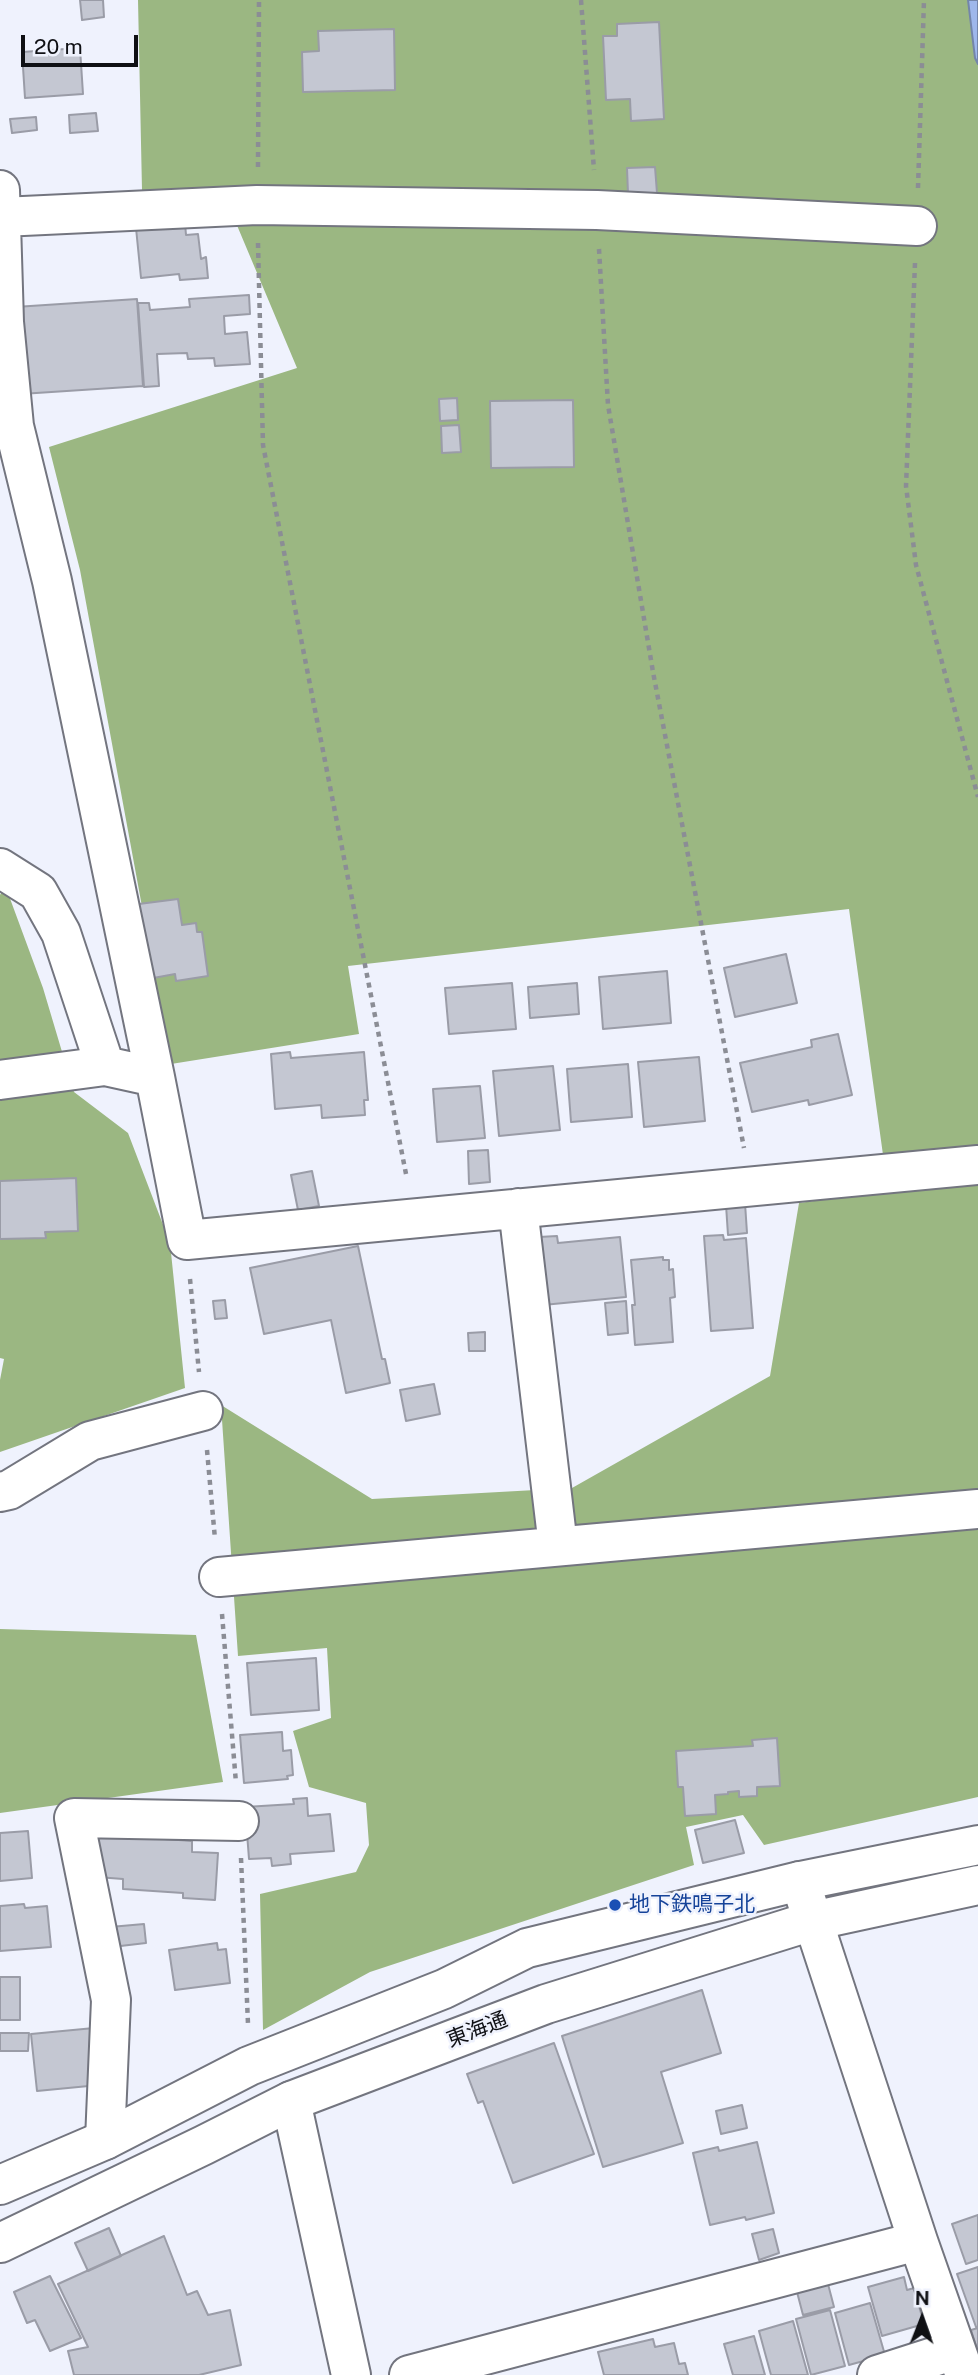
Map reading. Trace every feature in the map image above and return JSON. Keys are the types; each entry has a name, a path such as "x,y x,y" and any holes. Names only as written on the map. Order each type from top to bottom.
{"street":[{"path":"917,226 597,210 1,204 4,322 14,426 52,581 187,1240 978,1165"},
{"path":"0,868 38,892 61,933 106,1066"},
{"path":"0,1080 106,1066 155,1077"},
{"path":"518,1208 558,1546"},
{"path":"0,1492 9,1490 90,1441 203,1411"},
{"path":"219,1577 978,1509"},
{"path":"106,2140 111,2000 74,1818 239,1821"},
{"path":"0,2185 106,2140 249,2066 444,1989 527,1948 800,1881 978,1845"},
{"path":"800,1881 960,2362 877,2375"},
{"name":"東海通","path":"0,2242 291,2101 547,2004 812,1921 978,1885"},
{"path":"291,2101 351,2375"},
{"path":"409,2375 918,2241"}],"path":[{"path":"259,0 257,205 263,445 415,1217"},
{"path":"581,0 608,405 653,672 752,1186"},
{"path":"924,0 906,485 916,565 978,797"},
{"path":"187,1240 239,1821 249,2066"}],"green space":[{"path":"138,0 978,0 978,1797 764,1845 743,1815 686,1827 694,1865 370,1972 263,2030 260,1894 356,1872 369,1845 366,1803 309,1787 293,1731 331,1718 327,1648 238,1656 221,1405 372,1499 572,1488 770,1376 799,1203 888,1191 849,909 348,966 359,1034 171,1064 80,570 49,447 297,368 236,223 142,190"},
{"path":"5,885 43,988 74,1092 128,1133 170,1243 185,1388 0,1452 0,1380 4,1359 0,1358 0,895"},
{"path":"0,1629 196,1635 223,1782 0,1813"}],"water":[{"path":"968,0 978,0 978,64 975,58"}],"building":[{"path":"80,0 103,0 104,17 82,20"},
{"path":"659,22 664,119 631,121 630,99 606,100 603,36 617,36 617,24"},
{"path":"394,29 395,90 303,92 302,52 319,51 318,31"},
{"path":"80,48 83,94 25,98 22,52"},
{"path":"96,113 98,131 70,133 69,115"},
{"path":"36,117 37,130 12,133 10,119"},
{"path":"655,167 657,193 628,194 627,168"},
{"path":"185,223 186,235 198,234 201,259 206,257 208,278 180,280 179,274 141,278 136,228"},
{"path":"249,295 250,314 224,316 225,334 247,332 250,364 215,366 214,358 188,359 187,353 157,354 159,386 144,387 138,303 149,303 150,310 190,307 189,299"},
{"path":"137,299 143,386 21,394 15,307"},
{"path":"457,398 458,420 440,421 439,399"},
{"path":"573,400 574,467 491,468 490,401"},
{"path":"459,425 461,452 442,453 441,426"},
{"path":"178,899 182,925 196,923 197,932 202,932 208,976 176,981 175,974 148,979 131,905"},
{"path":"786,954 797,1003 735,1017 724,968"},
{"path":"667,971 671,1023 603,1029 599,977"},
{"path":"512,983 516,1029 449,1034 445,988"},
{"path":"577,983 579,1014 530,1018 528,987"},
{"path":"838,1034 852,1095 809,1105 808,1100 752,1112 740,1063 812,1047 811,1040"},
{"path":"290,1052 291,1058 364,1052 368,1100 364,1100 365,1115 322,1118 321,1105 275,1109 271,1054"},
{"path":"699,1057 705,1121 644,1127 638,1062"},
{"path":"628,1064 632,1117 571,1122 567,1069"},
{"path":"553,1066 560,1130 499,1136 493,1071"},
{"path":"480,1086 485,1138 437,1142 433,1089"},
{"path":"488,1150 490,1182 469,1184 468,1151"},
{"path":"312,1171 319,1206 298,1210 291,1175"},
{"path":"76,1178 78,1231 45,1232 46,1238 0,1239 0,1181"},
{"path":"745,1203 747,1233 728,1235 726,1205"},
{"path":"723,1235 724,1240 746,1238 753,1328 711,1331 704,1236"},
{"path":"557,1236 558,1243 620,1237 626,1297 543,1305 539,1237"},
{"path":"358,1246 382,1359 385,1359 390,1383 346,1393 331,1320 264,1334 250,1268"},
{"path":"663,1257 663,1260 669,1260 669,1270 673,1269 675,1297 670,1298 673,1342 635,1345 631,1260"},
{"path":"225,1300 227,1318 215,1319 213,1301"},
{"path":"626,1301 628,1333 608,1335 605,1303"},
{"path":"485,1332 485,1351 469,1351 468,1333"},
{"path":"434,1384 440,1414 406,1421 400,1390"},
{"path":"316,1658 319,1710 251,1715 247,1663"},
{"path":"282,1732 283,1751 291,1750 293,1775 287,1776 288,1779 244,1783 240,1735"},
{"path":"777,1738 780,1786 757,1787 757,1796 739,1797 739,1791 715,1795 716,1814 685,1816 683,1787 678,1787 676,1751 753,1746 752,1740"},
{"path":"307,1798 308,1816 330,1814 334,1851 290,1854 291,1864 272,1866 271,1858 249,1859 245,1807 294,1804 293,1799"},
{"path":"735,1820 744,1853 703,1863 695,1830"},
{"path":"28,1831 32,1878 0,1881 0,1833"},
{"path":"97,1834 192,1841 192,1852 218,1853 215,1900 183,1898 183,1893 123,1889 123,1879 97,1877"},
{"path":"24,1904 25,1908 47,1906 51,1947 0,1951 0,1906"},
{"path":"144,1924 146,1943 112,1947 110,1927"},
{"path":"217,1943 218,1950 226,1949 230,1983 175,1990 169,1950"},
{"path":"0,1977 20,1977 20,2020 0,2020"},
{"path":"702,1990 721,2053 661,2072 683,2143 603,2167 562,2036"},
{"path":"94,2028 99,2085 37,2091 31,2034"},
{"path":"0,2033 29,2033 28,2051 0,2051"},
{"path":"554,2043 594,2154 513,2183 483,2101 478,2103 467,2074"},
{"path":"742,2105 747,2128 721,2134 716,2111"},
{"path":"757,2142 774,2213 710,2225 693,2153 718,2147 719,2151"},
{"path":"978,2215 978,2260 966,2264 952,2224"},
{"path":"109,2228 121,2256 88,2271 75,2243"},
{"path":"773,2229 779,2253 759,2260 752,2234"},
{"path":"164,2236 187,2295 197,2291 208,2315 230,2310 241,2365 199,2375 74,2375 68,2351 88,2347 58,2284"},
{"path":"978,2267 978,2327 976,2327 957,2274"},
{"path":"50,2276 81,2338 50,2351 35,2320 27,2323 14,2292"},
{"path":"904,2277 907,2290 914,2288 924,2324 882,2336 868,2287"},
{"path":"828,2284 834,2307 803,2315 797,2292"},
{"path":"870,2303 885,2355 849,2365 835,2313"},
{"path":"830,2310 845,2366 811,2375 796,2319"},
{"path":"793,2321 808,2375 771,2375 759,2331"},
{"path":"978,2328 978,2352 971,2330"},
{"path":"754,2336 765,2375 733,2375 724,2344"},
{"path":"653,2339 655,2347 674,2343 679,2364 685,2363 688,2375 604,2375 598,2352"}],"place":[{"name":"地下鉄鳴子北","path":"615,1905"}]}
